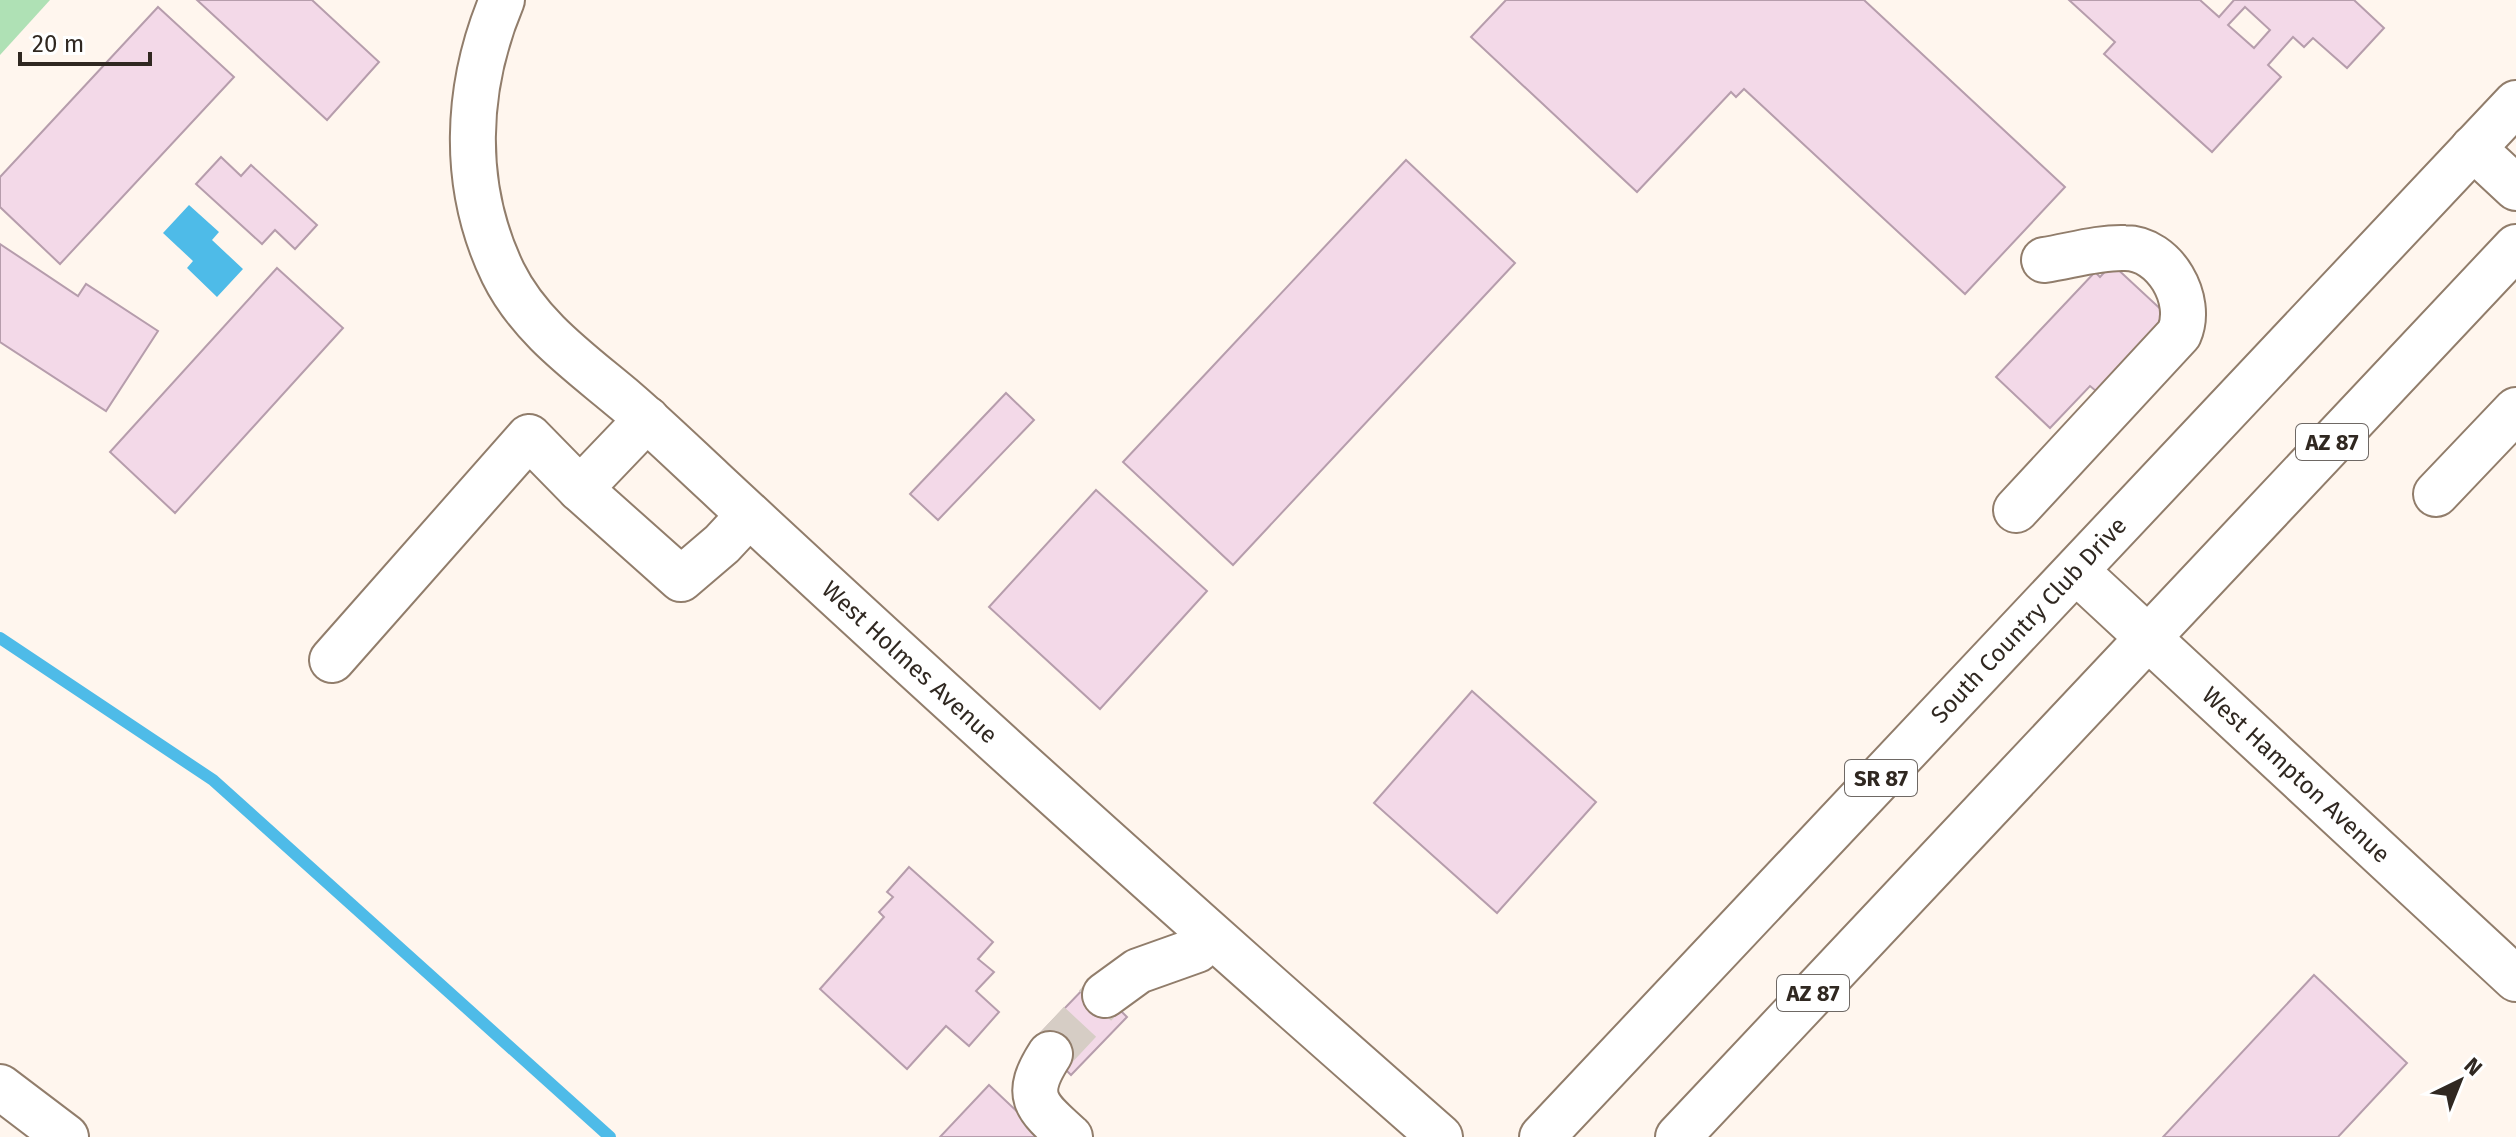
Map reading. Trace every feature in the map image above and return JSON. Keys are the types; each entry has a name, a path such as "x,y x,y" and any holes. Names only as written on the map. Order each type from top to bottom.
{"main road":[{"name":"West Holmes Avenue","path":"502,0 475,79 472,130 488,236 512,288 543,330 647,419 1077,814 1440,1137"},
{"name":"South Country Club Drive","path":"1542,1137 2516,103"},
{"path":"2473,148 2516,188"},
{"path":"2016,510 2179,334 2186,319 2185,302 2174,279 2155,259 2127,247 2044,260"},
{"name":"AZ 87","path":"1678,1137 2516,247"},
{"path":"2436,494 2516,410"},
{"path":"580,489 647,419"},
{"path":"332,660 529,437 580,489 681,579 722,544 749,515"},
{"name":"West Hampton Avenue","path":"2076,571 2516,979"},
{"path":"1105,995 1138,971 1197,950"},
{"path":"1050,1054 1034,1080 1034,1098 1070,1137"},
{"path":"0,1087 66,1137"}],"green space":[{"path":"0,0 50,0 0,55"}],"water":[{"path":"189,205 219,232 212,240 243,269 217,297 187,268 193,261 163,233"}],"building":[{"path":"197,0 312,0 379,62 327,120"},
{"path":"1506,0 1864,0 2065,187 1965,294 1744,89 1736,97 1731,92 1637,192 1471,37"},
{"path":"2069,0 2200,0 2219,17 2234,0 2354,0 2384,28 2347,68 2313,38 2304,47 2293,37 2268,65 2281,77 2212,152 2104,54 2115,42","holes":["2245,7 2270,30 2254,48 2228,25"]},
{"path":"158,7 234,77 60,264 0,207 0,177"},
{"path":"221,157 241,176 251,165 317,225 295,249 275,230 262,244 196,184"},
{"path":"1406,160 1515,263 1233,565 1123,462"},
{"path":"0,244 78,296 86,284 158,331 106,411 0,342"},
{"path":"2112,264 2167,315 2096,391 2090,386 2050,428 1996,377 2095,272 2100,277"},
{"path":"277,268 343,328 175,513 110,452"},
{"path":"1006,393 1034,420 938,520 910,494"},
{"path":"1096,490 1207,591 1100,709 989,607"},
{"path":"1472,691 1596,802 1497,913 1374,803"},
{"path":"909,867 993,942 978,959 994,972 976,991 999,1012 969,1046 946,1026 907,1069 820,989 884,917 879,912 893,897 887,892"},
{"path":"2314,975 2407,1063 2338,1137 2163,1137"},
{"path":"1091,981 1127,1017 1071,1075 1035,1039"},
{"path":"989,1085 1043,1136 940,1137"}],"waterway":[{"path":"0,638 213,780 610,1137"}],"tunnel":[{"path":"1050,1054 1105,995"}]}
